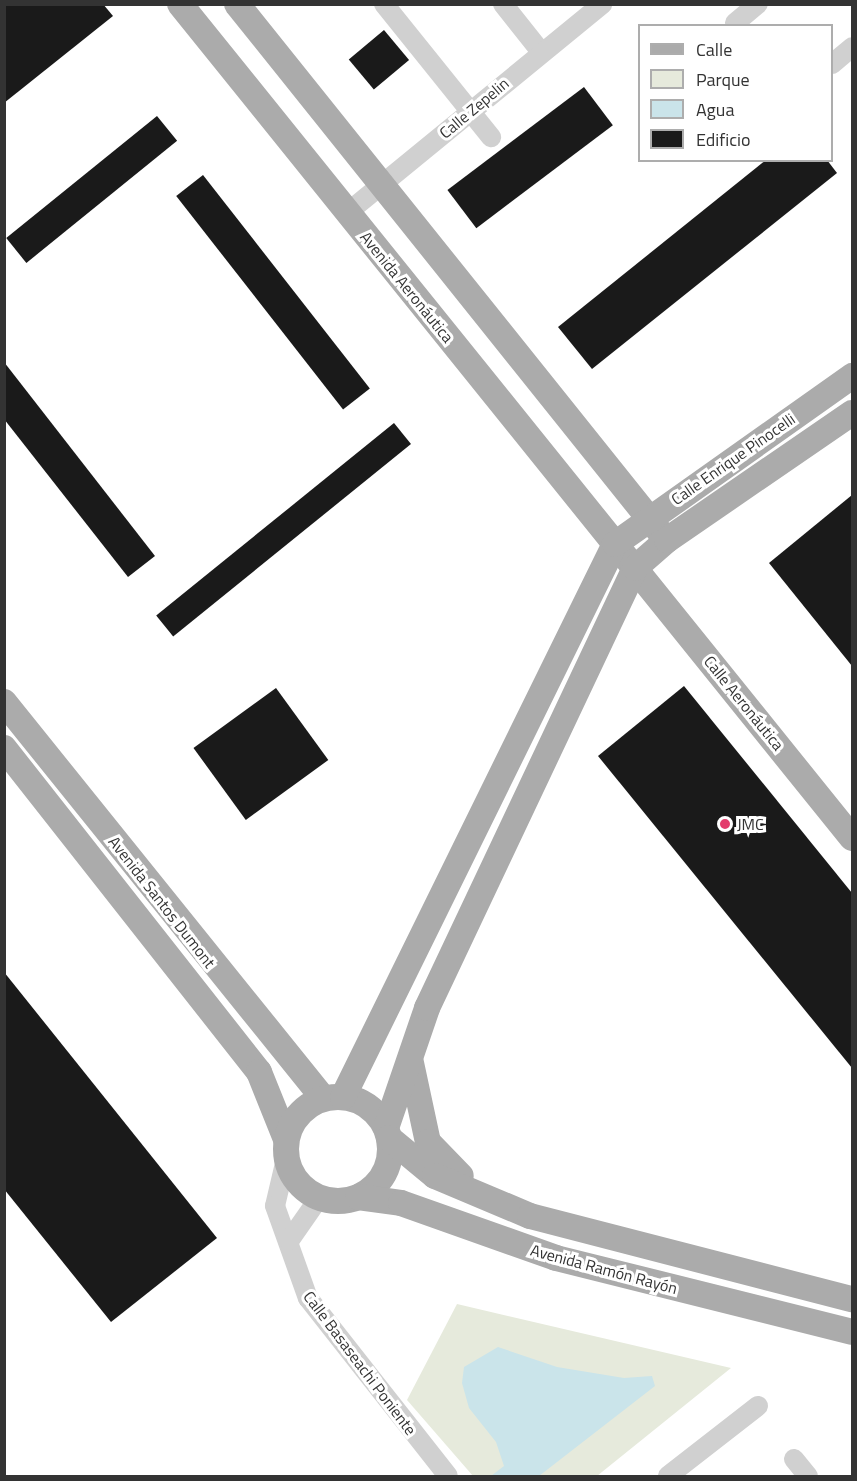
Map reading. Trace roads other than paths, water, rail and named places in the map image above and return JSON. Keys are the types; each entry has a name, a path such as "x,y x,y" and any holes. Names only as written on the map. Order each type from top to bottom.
{"main road":[{"name":"Avenida Aeronáutica","path":"180,4 635,568"},
{"path":"237,4 383,183 667,540"},
{"name":"Calle Enrique Pinocelli","path":"615,544 852,376"},
{"name":"Calle Enrique Pinocelli","path":"635,568 667,540 852,413"},
{"path":"615,544 333,1097 299,1114 286,1149 302,1187 319,1198 358,1197 380,1180 388,1133 427,1008 635,568"},
{"name":"Calle Aeronáutica","path":"635,568 852,838"},
{"name":"Avenida Santos Dumont","path":"4,702 333,1097"},
{"name":"Avenida Santos Dumont","path":"4,748 259,1072 286,1149"},
{"path":"411,1056 415,1100 428,1142 491,1201"},
{"path":"333,1097 376,1113 388,1133"},
{"name":"Avenida Ramón Rayón","path":"388,1133 435,1176 491,1201 599,1235 852,1299"},
{"name":"Avenida Ramón Rayón","path":"358,1197 401,1203 556,1258 852,1332"}],"street":[{"path":"384,4 491,136"},
{"path":"503,4 542,52"},
{"name":"Calle Zepelin","path":"347,213 602,4"},
{"path":"735,23 758,4"},
{"path":"833,62 852,47"},
{"name":"Calle Basaseachi Poniente","path":"286,1149 275,1206 308,1298 448,1476"},
{"path":"289,1241 319,1198"},
{"path":"668,1476 758,1406"},
{"path":"794,1459 808,1476"}],"water":[{"path":"498,1347 557,1367 624,1378 652,1376 655,1386 539,1476 491,1476 504,1466 496,1442 469,1408 462,1383 464,1367"}],"place":[{"name":"JMC","path":"725,824"}]}
